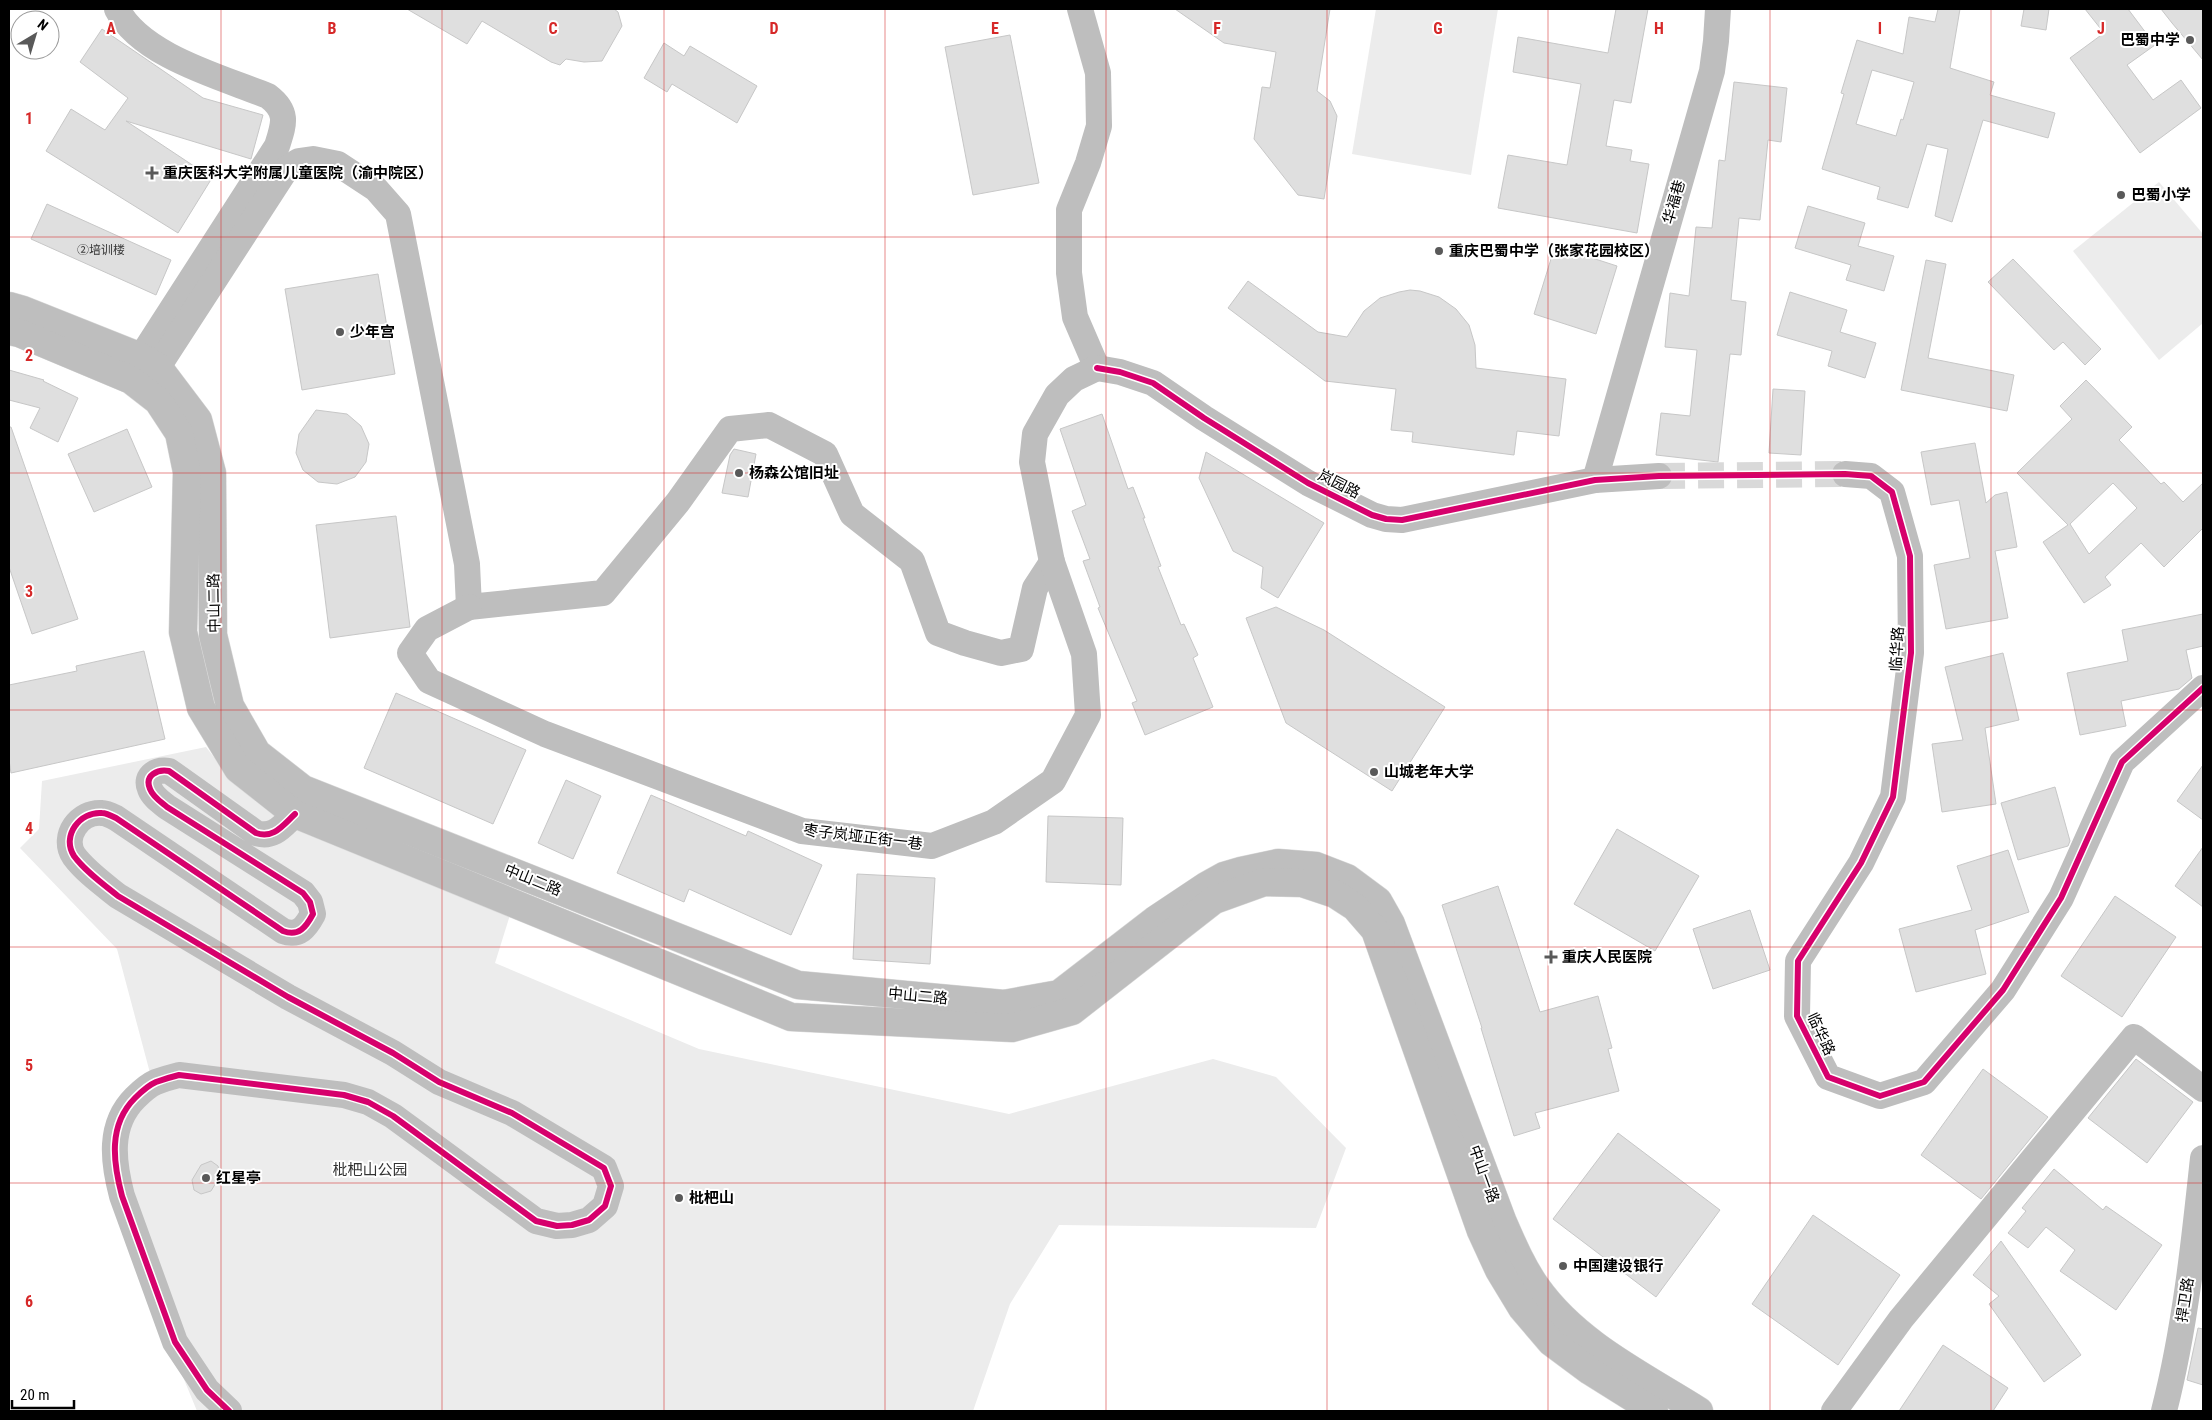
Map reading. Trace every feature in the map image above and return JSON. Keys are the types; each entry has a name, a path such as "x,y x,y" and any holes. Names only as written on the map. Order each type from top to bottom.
{"main road":[{"path":"9,306 149,362"},
{"name":"中山二路","path":"9,331 19,333 131,380 158,401 180,434 187,472 183,632 201,708 238,769 295,814 791,1017 1012,1028 1072,1011 1214,900 1264,882 1341,886"},
{"name":"中山二路","path":"149,362 198,420 212,473 213,635 230,706 257,753 303,789 798,985 1004,1004 1059,994 1154,920 1224,876 1278,863 1316,866 1341,886"},
{"name":"中山一路","path":"1341,886 1355,907 1375,930 1481,1231 1499,1270 1522,1308 1551,1342 1590,1371 1654,1411"},
{"name":"中山一路","path":"1341,886 1369,893 1386,913 1502,1220 1518,1257 1537,1288 1568,1324 1603,1351 1699,1411"}],"street":[{"path":"117,9 121,17 144,40 186,64 268,96 279,104 285,123 277,146 149,362"},
{"path":"1080,9 1098,73 1099,126 1088,163 1070,210 1069,273 1075,317 1097,368"},
{"name":"华福巷","path":"1595,480 1712,71 1718,9"},
{"path":"149,362 287,168 299,161 313,160 338,164 376,189 398,214 467,564 469,606 603,593 678,502 730,429 769,425 826,454 852,514 912,562 938,633 1001,653 1021,649 1035,588 1052,562"},
{"name":"岚园路","path":"1097,368 1120,372 1154,384 1204,418 1308,483 1386,519 1402,520 1595,480 1659,476"},
{"name":"枣子岚垭正街一巷","path":"469,606 427,629 410,653 430,681 544,734 802,831 932,846 994,822 1053,781 1088,715 1084,654 1052,562 1032,462 1035,434 1057,395 1074,379 1097,368"},
{"name":"临华路","path":"1845,474 1871,476 1892,492 1910,556 1911,650 1892,797 1862,864 1798,961 1797,1016 1828,1077 1880,1096 1924,1082 2003,990 2061,898 2122,762 2203,688"},
{"path":"228,1411 207,1390 175,1342 122,1196 116,1172 114,1136 119,1120 128,1104 155,1082 179,1075 344,1095 368,1102 393,1116 536,1221 572,1225 589,1220 605,1206 611,1186 604,1168 512,1113 439,1082 393,1053 288,997 118,896 74,856 70,847 70,835 81,818 103,812 116,818 290,934 300,932 308,924 313,914 310,902 303,893 167,807 156,798 149,788 149,780 153,773 160,770 169,771 256,833 266,836 275,833 295,814"},
{"path":"1834,1411 1901,1319 2134,1036 2203,1089"},
{"name":"捍卫路","path":"2164,1411 2171,1382 2195,1238 2203,1158"}],"green space":[{"path":"1376,9 1498,9 1471,175 1352,154"},
{"path":"2159,182 2203,234 2203,323 2159,360 2073,251"},
{"name":"枇杷山公园","path":"206,747 231,779 510,915 495,963 699,1049 1009,1114 1213,1059 1276,1077 1346,1148 1316,1228 1059,1225 1010,1304 973,1411 197,1411 169,1343 105,1170 150,1073 117,949 20,848 39,829 42,781"}],"building":[{"path":"407,9 614,9 618,12 622,26 602,61 584,62 566,59 560,65 551,62 482,21 467,44"},
{"path":"1175,9 1330,9 1317,91 1330,101 1337,116 1324,199 1298,195 1254,139 1262,87 1270,88 1276,52 1224,43"},
{"path":"1616,9 1648,9 1631,103 1614,100 1606,146 1632,150 1630,161 1649,164 1637,233 1498,208 1508,155 1567,165 1581,84 1513,72 1518,37 1608,53"},
{"path":"1938,9 1960,9 1950,68 1994,82 1990,95 2055,113 2048,138 1983,120 1952,222 1935,216 1948,149 1927,144 1908,208 1877,199 1880,187 1822,169 1844,94 1841,93 1857,40 1903,54 1909,17 1935,22","holes":["1872,70 1914,82 1903,120 1901,119 1896,136 1856,124"]},
{"path":"2024,9 2049,9 2046,30 2021,26"},
{"path":"2085,9 2128,9 2155,45 2127,65 2153,100 2181,80 2201,108 2140,153 2070,58 2104,33"},
{"name":"巴蜀中学","path":"2161,9 2203,9 2203,60 2172,23"},
{"path":"102,29 203,98 263,115 251,159 126,121 212,178 178,233 46,151 71,109 105,130 128,98 80,62"},
{"path":"1010,35 1039,183 973,195 945,47"},
{"path":"664,43 684,56 690,46 757,86 737,123 672,84 667,92 644,78"},
{"path":"1734,82 1787,88 1781,142 1768,140 1760,220 1739,218 1731,300 1746,302 1741,355 1730,354 1718,462 1656,455 1661,413 1690,416 1697,350 1665,347 1670,293 1689,296 1696,227 1712,228 1719,160 1725,161"},
{"path":"47,204 171,260 156,295 31,239"},
{"path":"1808,206 1865,223 1858,246 1894,256 1884,291 1846,280 1851,265 1795,248"},
{"path":"1555,246 1617,266 1596,334 1534,314"},
{"path":"2013,259 2101,349 2085,365 2063,342 2054,350 1988,282"},
{"path":"1926,260 1946,264 1928,358 2014,375 2007,411 1901,390"},
{"name":"少年宫","path":"378,274 395,374 302,390 285,289"},
{"path":"1248,281 1318,332 1347,337 1364,311 1380,298 1410,290 1439,297 1456,309 1469,325 1475,345 1476,368 1566,379 1559,436 1517,431 1514,455 1412,442 1413,432 1391,430 1396,389 1325,381 1228,308"},
{"path":"1790,292 1847,310 1840,332 1876,343 1865,378 1828,366 1832,351 1777,335"},
{"path":"9,370 44,380 78,398 58,442 30,428 40,408 9,400"},
{"path":"2086,380 2132,427 2119,440 2161,484 2164,482 2183,502 2203,483 2203,528 2164,567 2141,543 2105,577 2111,585 2084,603 2043,542 2068,525 2017,473 2072,419 2060,406","holes":["2113,483 2137,508 2089,554 2070,524"]},
{"path":"1773,389 1805,391 1801,455 1769,453"},
{"path":"316,410 347,414 361,426 369,444 366,462 355,477 337,484 318,482 303,470 296,453 299,434"},
{"path":"1102,414 1128,489 1133,487 1145,518 1143,518 1161,566 1158,567 1181,625 1184,624 1198,655 1193,658 1213,707 1145,735 1132,703 1137,701 1098,608 1100,607 1083,561 1090,559 1072,511 1086,505 1060,429"},
{"path":"9,427 11,427 78,619 32,634 9,567"},
{"path":"127,429 152,487 94,512 68,454"},
{"path":"1975,443 1986,503 1995,495 2007,492 2017,547 1995,551 2008,618 1946,629 1934,565 1970,558 1959,500 1931,505 1921,452"},
{"name":"杨森公馆旧址","path":"734,449 756,454 748,497 722,493 730,455"},
{"path":"1206,452 1324,523 1278,598 1261,588 1263,567 1233,551 1199,478"},
{"path":"396,516 410,627 330,638 316,525"},
{"path":"1276,607 1324,630 1445,707 1392,791 1286,723 1246,618"},
{"path":"2203,614 2203,646 2186,650 2192,678 2179,689 2121,701 2126,726 2080,735 2067,673 2128,661 2122,630"},
{"path":"144,651 165,739 11,773 9,760 9,685 77,671 76,666"},
{"path":"2003,653 2019,720 1985,728 1996,804 1942,812 1932,744 1963,740 1945,667"},
{"path":"396,693 526,750 493,824 364,768"},
{"path":"2203,765 2203,820 2177,801"},
{"path":"566,780 601,796 573,859 538,843"},
{"path":"2055,787 2070,841 2068,846 2018,860 2001,803"},
{"path":"651,795 746,836 748,831 822,865 791,935 689,889 684,902 617,873"},
{"path":"1048,816 1123,818 1121,885 1046,882"},
{"path":"1617,829 1699,876 1655,951 1574,904"},
{"path":"2203,847 2203,907 2175,886"},
{"path":"2008,850 2029,912 1975,930 1986,974 1916,992 1899,929 1972,910 1957,866"},
{"path":"857,874 935,878 930,964 853,959"},
{"path":"1498,886 1540,1012 1598,996 1612,1048 1608,1049 1619,1091 1535,1113 1540,1128 1514,1136 1482,1028 1442,905"},
{"path":"2115,896 2176,937 2122,1017 2061,976"},
{"path":"1750,910 1770,970 1713,989 1693,929"},
{"path":"2136,1059 2193,1102 2147,1163 2088,1118"},
{"path":"1983,1069 2048,1117 1981,1199 1921,1155"},
{"path":"1618,1133 1720,1210 1656,1297 1553,1219"},
{"name":"红星亭","path":"211,1161 218,1166 220,1176 211,1191 201,1194 194,1190 192,1180 201,1165"},
{"path":"2054,1169 2103,1210 2106,1206 2162,1245 2116,1310 2060,1271 2075,1250 2046,1227 2028,1248 2008,1233 2026,1211 2022,1208"},
{"path":"1813,1215 1900,1275 1838,1365 1752,1304"},
{"path":"2001,1241 2081,1355 2044,1382 1989,1304 1999,1296 1973,1275"},
{"path":"2198,1328 2203,1329 2203,1385 2187,1380"},
{"path":"1943,1345 2008,1388 1993,1411 1899,1411"}],"tunnel":[{"path":"1659,476 1845,474"}],"cycle path":[{"path":"1097,368 1120,372 1153,383 1204,418 1308,483 1372,515 1386,519 1402,520 1595,480 1659,476 1845,474 1871,476 1892,492 1910,556 1911,653 1893,797 1861,863 1798,961 1797,1016 1828,1077 1880,1096 1924,1082 2003,990 2061,898 2122,762 2203,688"},
{"path":"229,1411 207,1390 175,1342 122,1196 115,1157 115,1144 120,1120 135,1098 153,1083 179,1075 344,1095 368,1102 393,1116 536,1221 557,1226 572,1225 589,1220 605,1206 611,1186 604,1168 512,1113 439,1082 393,1053 288,997 118,896 83,867 74,856 70,841 71,833 80,820 94,813 109,815 283,931 293,933 305,927 313,914 310,902 303,893 167,807 153,794 150,789 149,780 157,772 169,771 256,833 273,833 295,814"}],"place":[{"name":"巴蜀中学","path":"2190,40"},
{"name":"重庆医科大学附属儿童医院（渝中院区）","path":"152,173"},
{"name":"巴蜀小学","path":"2121,195"},
{"name":"重庆巴蜀中学（张家花园校区）","path":"1439,251"},
{"name":"少年宫","path":"340,332"},
{"name":"杨森公馆旧址","path":"739,473"},
{"name":"山城老年大学","path":"1374,772"},
{"name":"重庆人民医院","path":"1551,957"},
{"name":"红星亭","path":"206,1178"},
{"name":"枇杷山","path":"679,1198"},
{"name":"中国建设银行","path":"1563,1266"}]}
